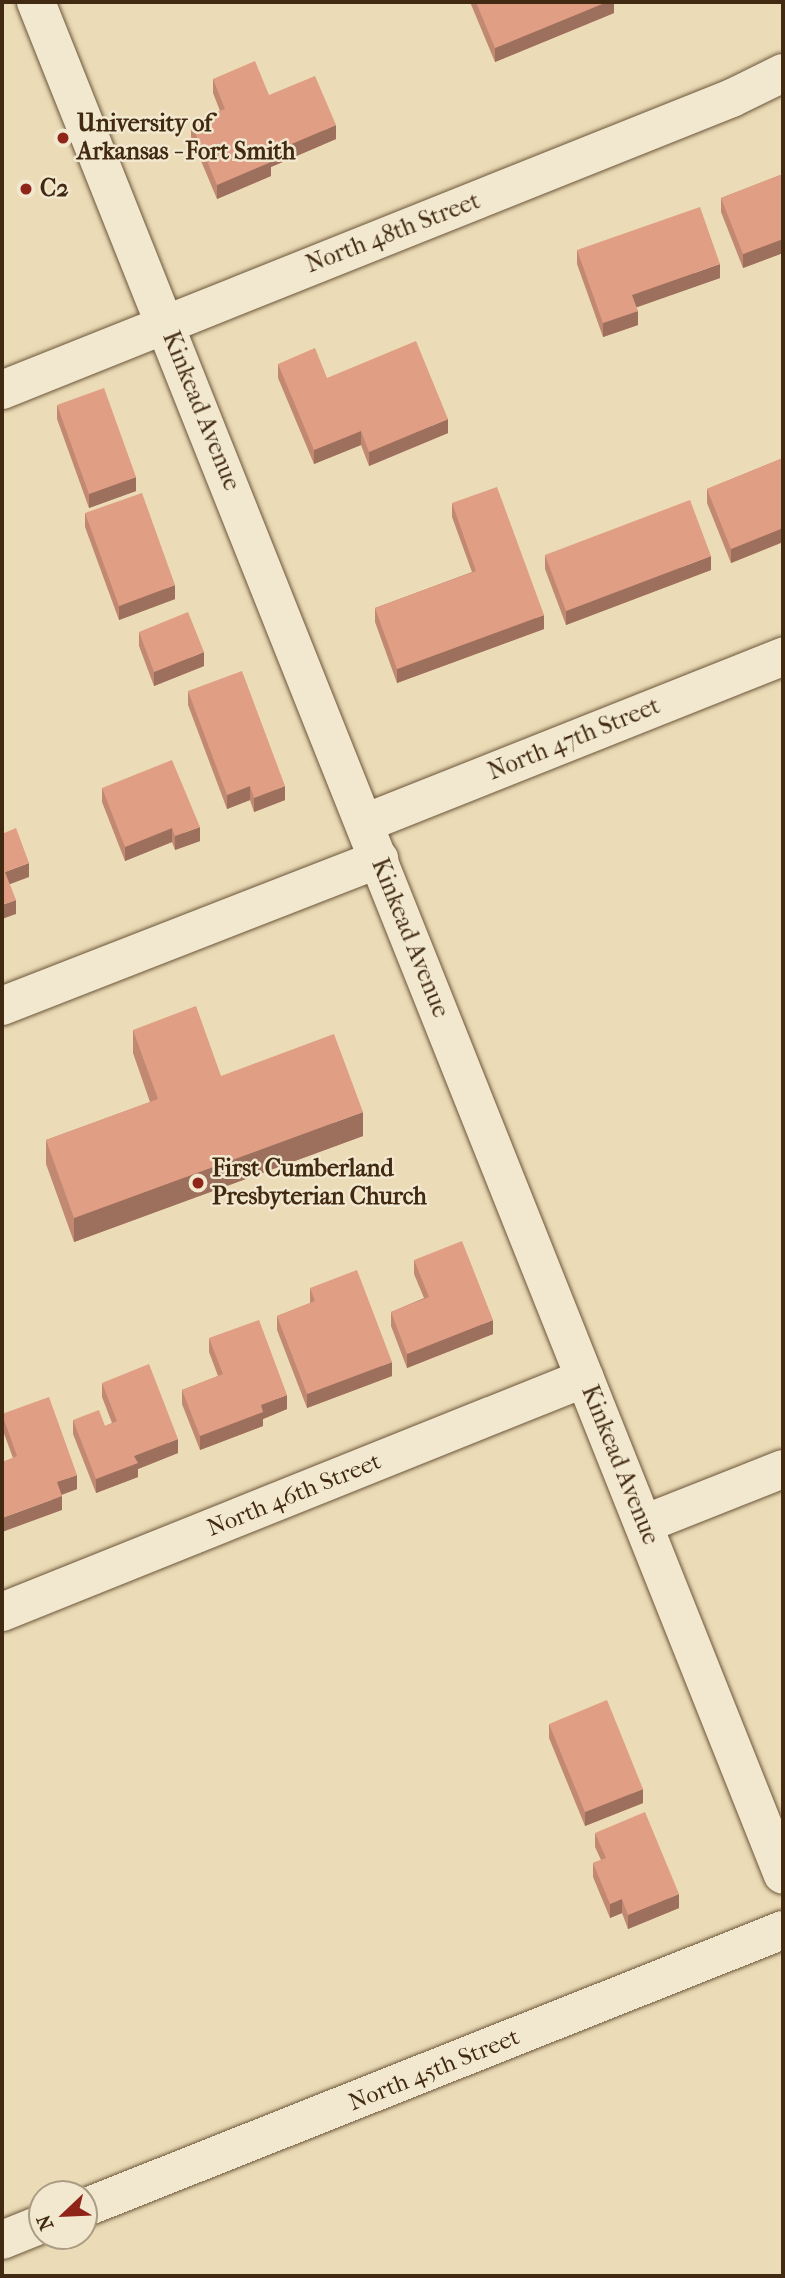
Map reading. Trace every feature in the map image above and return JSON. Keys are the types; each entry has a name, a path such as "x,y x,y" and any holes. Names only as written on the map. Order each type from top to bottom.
{"street":[{"name":"Kinkead Avenue","path":"36,2 783,1875"},
{"name":"North 48th Street","path":"2,390 732,98 783,73"},
{"name":"North 47th Street","path":"365,823 783,657"},
{"path":"2,1006 379,859"},
{"name":"North 46th Street","path":"2,1612 585,1378"},
{"path":"644,1524 783,1469"},
{"name":"North 45th Street","path":"98,2202 783,1930"},
{"path":"2,2240 28,2230"}],"building":[{"path":"476,2 607,2 495,48"},
{"path":"255,61 269,95 315,76 336,125 268,154 271,162 217,185 191,123 225,109 213,79"},
{"path":"783,174 783,239 743,254 721,198"},
{"path":"700,207 720,264 632,295 638,311 603,323 577,250"},
{"path":"416,341 448,419 369,452 361,431 314,450 278,364 315,348 327,378"},
{"path":"104,388 136,477 89,494 57,405"},
{"path":"783,458 783,528 731,549 707,489"},
{"path":"497,487 544,615 397,669 375,608 476,571 452,503"},
{"path":"142,493 175,585 119,606 85,513"},
{"path":"690,500 711,556 566,611 545,555"},
{"path":"188,612 204,652 154,672 139,632"},
{"path":"242,671 285,786 254,798 250,786 227,795 188,691"},
{"path":"172,760 200,827 175,836 172,828 125,847 102,788"},
{"path":"16,828 29,863 5,872 16,900 2,905 2,834"},
{"path":"196,1006 221,1076 334,1034 363,1112 74,1218 46,1140 158,1099 133,1030"},
{"path":"462,1241 493,1320 407,1354 391,1312 429,1297 414,1260"},
{"path":"357,1270 392,1362 307,1394 277,1316 315,1301 310,1288"},
{"path":"259,1320 287,1395 261,1405 263,1412 200,1436 182,1390 223,1374 209,1338"},
{"path":"149,1364 178,1439 134,1456 138,1463 96,1479 73,1420 99,1410 105,1426 117,1421 102,1383"},
{"path":"49,1397 77,1475 57,1482 62,1496 2,1518 2,1462 17,1456 2,1414"},
{"path":"607,1700 643,1789 585,1812 549,1724"},
{"path":"645,1812 679,1894 628,1915 622,1899 610,1904 593,1863 606,1858 595,1833"}],"place":[{"name":"University of Arkansas - Fort Smith","path":"63,138"},
{"name":"C2","path":"26,189"},
{"name":"First Cumberland Presbyterian Church","path":"198,1183"}]}
